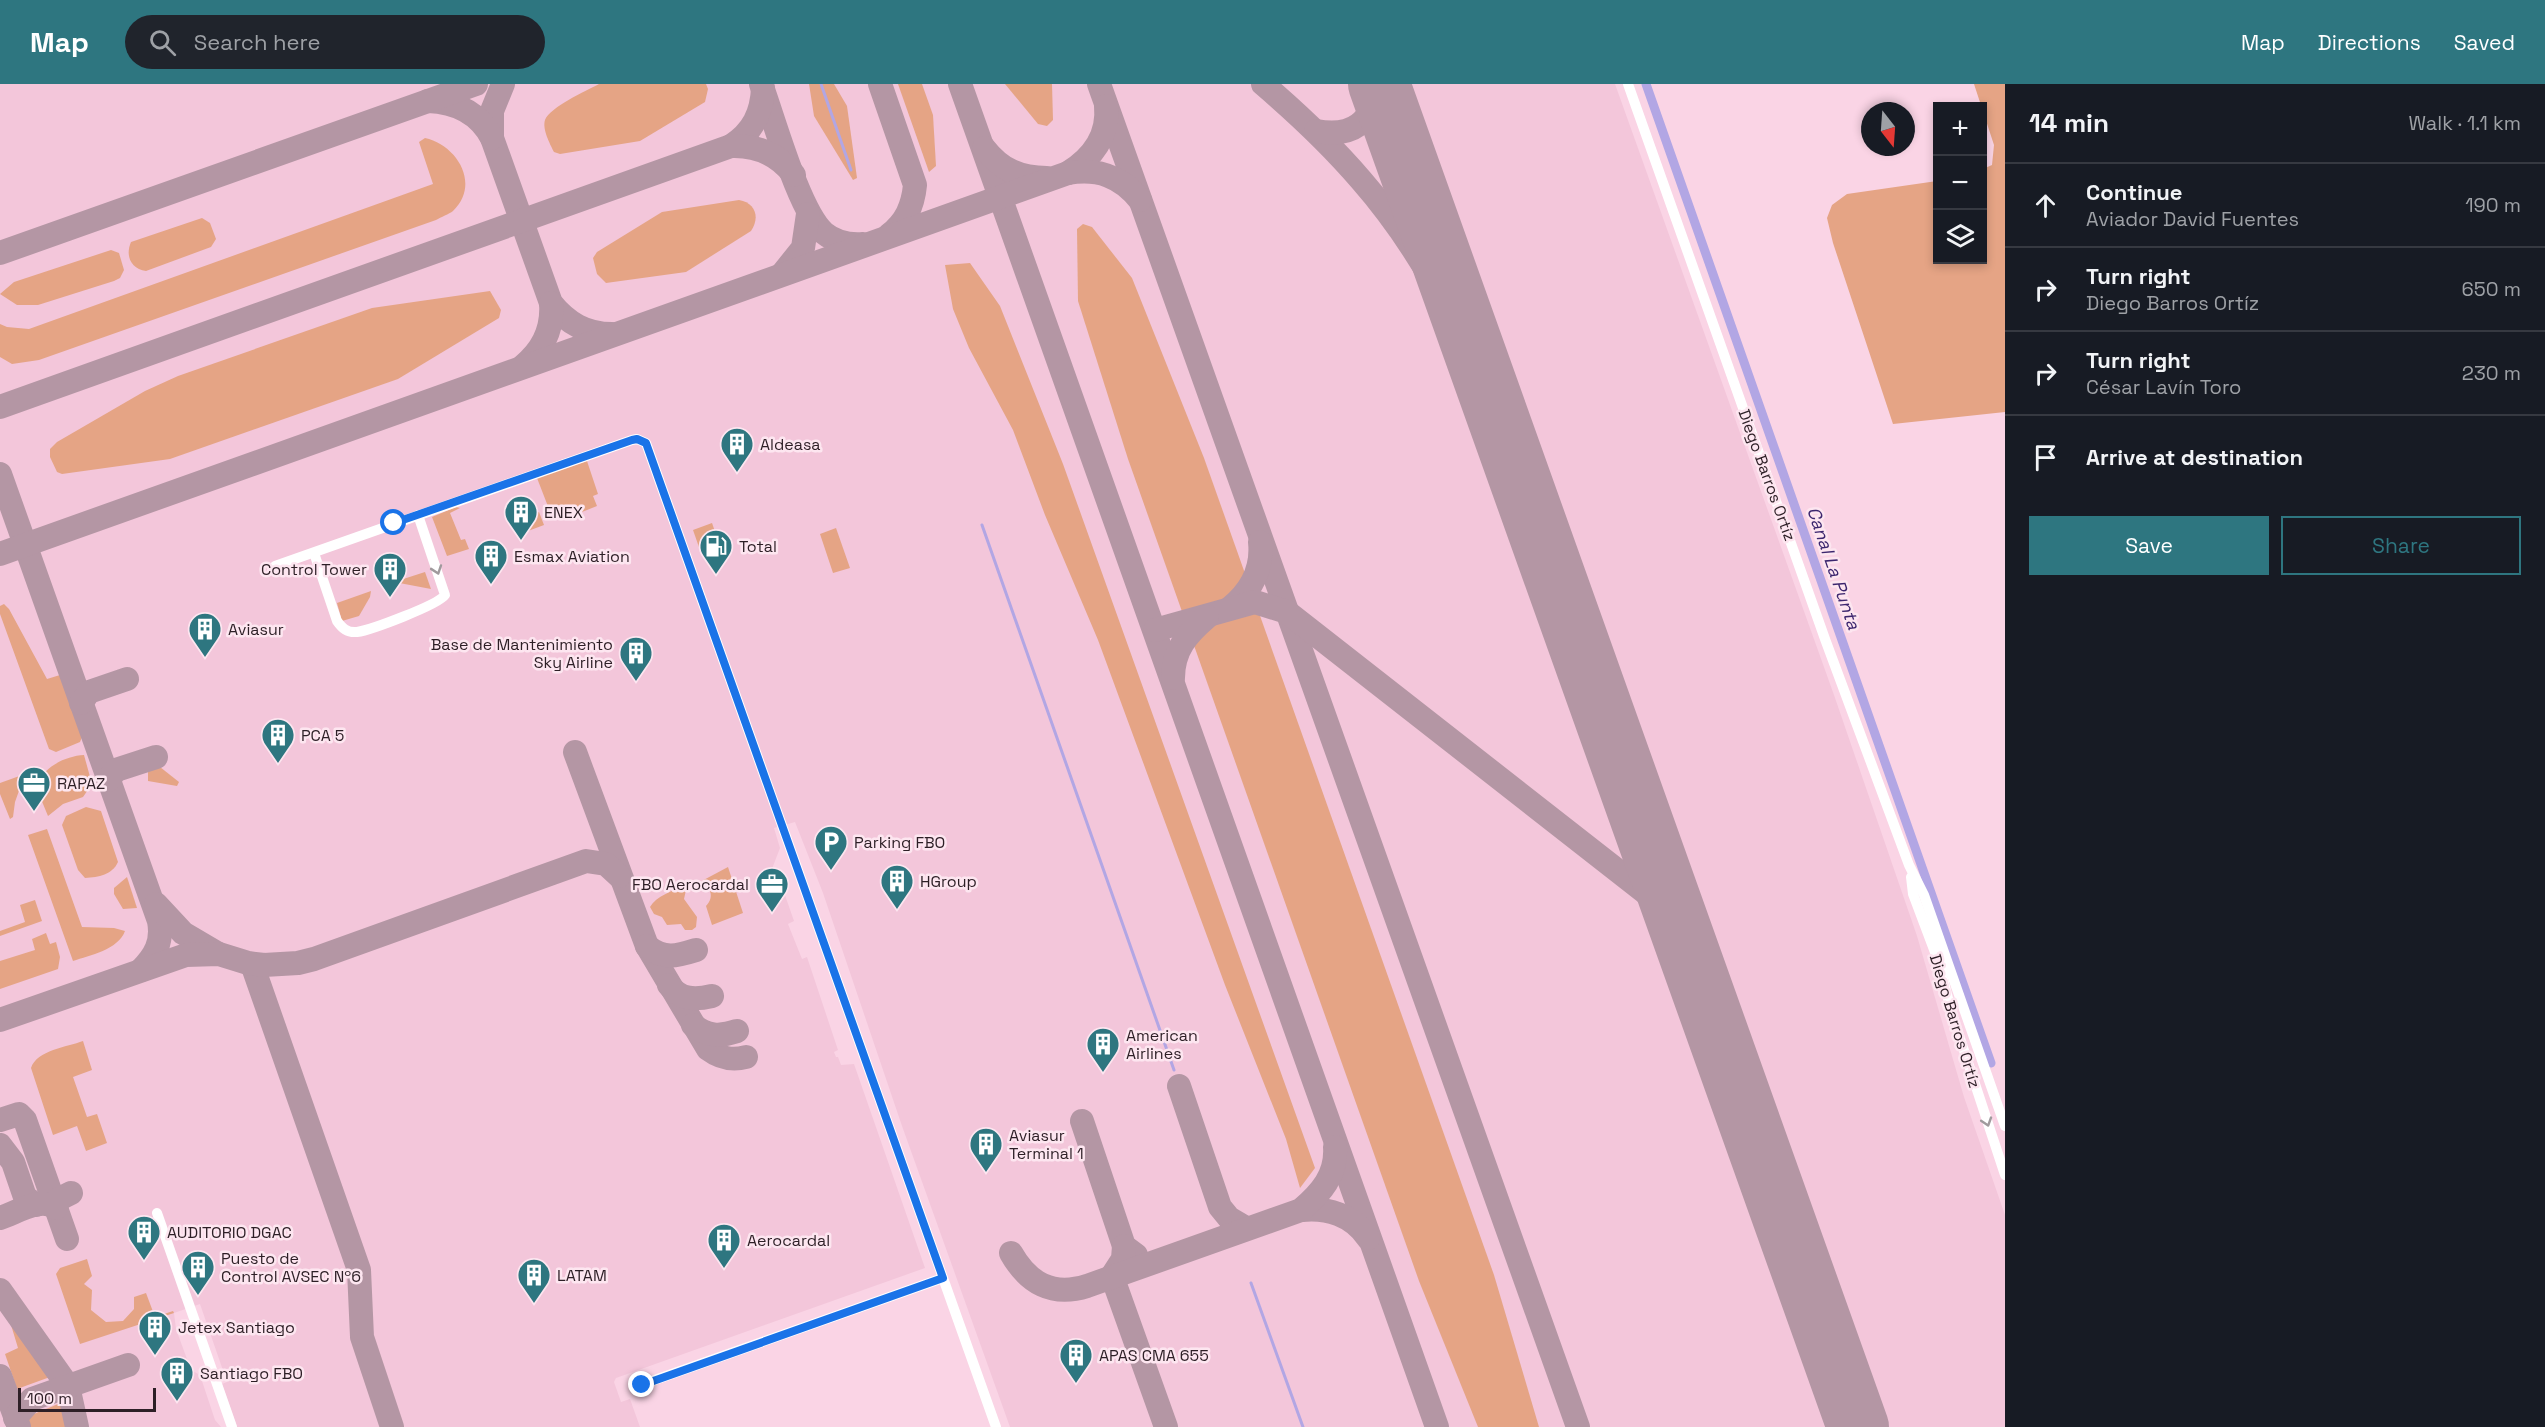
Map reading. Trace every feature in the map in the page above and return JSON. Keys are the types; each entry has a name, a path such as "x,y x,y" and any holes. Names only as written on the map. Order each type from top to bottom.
{"street":[{"name":"Diego Barros Ortíz","path":"1628,84 1825,639 1909,865 1924,895 2005,1126"},
{"path":"274,566 632,440 642,440 648,447 996,1427"},
{"path":"314,553 337,621 347,631 362,630 424,608 438,602 445,595 418,515"},
{"name":"Diego Barros Ortíz","path":"1909,865 1913,894 1939,963 1952,1014 2005,1176"},
{"path":"156,1213 232,1427"},
{"path":"635,1388 943,1278"}],"shaded area":[{"path":"0,84 1615,84 1834,695 1917,936 1964,1097 2005,1215 2005,1427 1010,1427 902,1126 823,893 795,822 774,828 780,848 770,874 779,877 794,921 788,924 802,959 807,957 838,1050 834,1052 836,1057 841,1065 854,1064 925,1268 616,1378 614,1382 621,1402 630,1399 640,1427 237,1427 222,1384 227,1382 200,1304 174,1313 176,1329 191,1370 200,1375 215,1420 221,1427 0,1427"},
{"path":"599,84 706,84 708,89 705,102 640,141 560,154 554,152 545,128 548,115 569,100"},
{"path":"809,84 834,84 847,106 857,178 853,180 814,116"},
{"path":"898,84 922,84 933,115 936,166 929,172"},
{"path":"1005,84 1052,84 1053,120 1047,126 1038,124"},
{"path":"1974,84 2005,84 2005,412 1893,424 1833,243 1827,218 1832,205 1847,194 1933,182 1933,264 1987,264 1987,167 1992,165 1994,145 1987,124 1987,102 1980,102"},
{"path":"425,138 437,142 455,157 465,178 465,189 461,200 453,211 436,220 39,360 12,364 0,357 0,324 29,329 433,184 419,142"},
{"path":"739,200 749,204 755,212 754,226 751,231 686,272 606,283 597,274 593,258 597,252 662,212"},
{"path":"202,218 210,223 216,239 211,247 146,271 133,265 129,257 131,242"},
{"path":"1083,224 1092,227 1132,278 1204,458 1494,1275 1539,1427 1478,1427 1419,1281 1128,459 1078,301 1077,229"},
{"path":"111,250 119,253 124,270 120,278 114,281 38,305 17,305 0,294 14,282"},
{"path":"970,263 1000,306 1063,464 1315,1168 1300,1188 1286,1139 1225,985 1098,640 1045,515 1013,430 969,348 953,309 945,265"},
{"path":"490,291 501,310 499,318 398,379 170,459 62,474 57,472 50,457 50,449 57,442 145,391 178,376 372,308"},
{"path":"587,461 598,494 593,496 597,506 582,512 573,506 562,511 549,509 537,478"},
{"path":"456,507 460,508 450,513 461,540 465,539 469,549 447,556 432,517"},
{"path":"539,512 544,525 528,531 523,518"},
{"path":"712,523 719,543 700,550 693,530"},
{"path":"836,528 850,568 833,573 820,534"},
{"path":"425,572 431,589 394,582"},
{"path":"371,591 359,616 342,621 337,603"},
{"path":"4,604 9,609 47,679 60,675 82,737 80,742 56,752 49,749 0,614 0,606"},
{"path":"84,755 92,784 83,797 63,804 48,816 36,787 39,780 49,768 62,760"},
{"path":"160,767 179,782 177,786 148,781 148,771"},
{"path":"25,774 15,802 13,817 10,819 0,794 0,783"},
{"path":"86,807 101,811 118,862 109,873 85,878 78,870 62,825 66,816"},
{"path":"47,829 82,927 114,928 125,931 110,947 73,961 28,835"},
{"path":"728,867 743,913 712,925 706,906 711,895 709,889 698,883"},
{"path":"127,877 137,908 123,909 114,894 114,888"},
{"path":"684,885 686,890 684,899 697,917 696,927 692,930 685,930 681,924 667,925 662,917 654,914 650,907 660,897"},
{"path":"35,900 42,921 0,936 0,931 25,922 20,905"},
{"path":"46,933 50,944 56,942 60,957 58,969 0,989 0,961 35,950 32,939"},
{"path":"83,1041 92,1070 73,1077 87,1117 97,1114 107,1143 86,1151 77,1126 53,1135 31,1068 39,1057 46,1053"},
{"path":"87,1259 92,1276 84,1284 92,1290 91,1310 106,1322 123,1321 134,1309 134,1297 146,1293 155,1317 173,1311 174,1313 80,1344 56,1274 60,1268"},
{"path":"8,1315 50,1377 17,1389 5,1354 18,1348"},
{"path":"63,1402 69,1427 29,1427 27,1420 29,1416"}],"waterway":[{"path":"821,84 851,170"},
{"name":"Canal La Punta","path":"1646,84 1991,1063"},
{"path":"982,525 1174,1070"},
{"path":"1251,1283 1303,1427"}],"taxiway":[{"path":"0,253 476,84"},
{"path":"503,84 492,111 492,138 551,303 570,322 594,332 612,334"},
{"path":"761,84 797,185 815,222 824,233 833,239 863,244"},
{"path":"880,84 915,185 908,213 889,235"},
{"path":"960,84 1437,1427"},
{"path":"1099,84 1578,1427"},
{"path":"1263,84 1338,154 1401,231 1450,312 1490,399"},
{"path":"1316,131 1340,132 1359,125 1371,109 1379,86"},
{"path":"731,146 745,135 755,121 761,106 763,88"},
{"path":"428,101 466,110 487,129 492,138"},
{"path":"1068,173 1077,167 1097,145 1105,127 1106,106"},
{"path":"0,407 731,146 750,147 766,152 781,161 794,175"},
{"path":"984,148 997,162 1012,171 1047,178"},
{"path":"0,554 1068,173 1089,172 1108,176 1125,185 1140,200"},
{"path":"783,273 803,248 808,214"},
{"path":"523,366 536,353 545,338 550,322 551,303"},
{"path":"0,474 159,921 160,936 157,948 141,970"},
{"path":"1230,608 1250,587 1254,579 1260,562 1260,542"},
{"path":"1155,630 1255,602 1287,612 1673,914"},
{"path":"1173,678 1178,651 1182,643 1207,617"},
{"path":"81,703 89,692 127,679"},
{"path":"575,752 647,946 708,1049 726,1058 746,1057"},
{"path":"108,780 116,770 156,757"},
{"path":"0,1020 186,955 219,954 248,963 264,965 298,963 314,959 586,861 606,864 619,876"},
{"path":"156,904 183,933 217,953"},
{"path":"647,946 659,953 671,956 696,950"},
{"path":"252,964 359,1270 362,1337 392,1427"},
{"path":"669,985 678,994 688,998 712,996"},
{"path":"693,1025 714,1034 737,1031"},
{"path":"1179,1086 1220,1207 1229,1218 1246,1228"},
{"path":"0,1120 19,1114 25,1120 67,1239"},
{"path":"1082,1121 1124,1246 1136,1255"},
{"path":"0,1145 13,1162 25,1197 36,1205"},
{"path":"1011,1253 1025,1272 1042,1285 1063,1290 1087,1286 1301,1210 1326,1183 1333,1166 1335,1147"},
{"path":"0,1218 36,1205 50,1205 56,1208 59,1199 71,1193"},
{"path":"1301,1210 1311,1209 1339,1214 1355,1224 1368,1238"},
{"path":"1124,1246 1123,1259 1112,1276 1166,1427"},
{"path":"0,1290 68,1386 77,1427"},
{"path":"15,1418 32,1399 128,1365"},
{"path":"0,1376 19,1427"}],"runway":[{"path":"1379,84 1858,1427"}],"place":[{"name":"Aldeasa","path":"737,473"},
{"name":"ENEX","path":"521,541"},
{"name":"Total","path":"716,575"},
{"name":"Esmax Aviation","path":"491,585"},
{"name":"Control Tower","path":"390,598"},
{"name":"Aviasur","path":"205,658"},
{"name":"Base de Mantenimiento Sky Airline","path":"636,682"},
{"name":"PCA 5","path":"278,764"},
{"name":"RAPAZ","path":"34,812"},
{"name":"Parking FBO","path":"831,871"},
{"name":"HGroup","path":"897,910"},
{"name":"FBO Aerocardal","path":"772,913"},
{"name":"American Airlines","path":"1103,1073"},
{"name":"Aviasur Terminal 1","path":"986,1173"},
{"name":"AUDITORIO DGAC","path":"144,1261"},
{"name":"Aerocardal","path":"724,1269"},
{"name":"Puesto de Control AVSEC Nº6","path":"198,1296"},
{"name":"LATAM","path":"534,1304"},
{"name":"Jetex Santiago","path":"155,1356"},
{"name":"APAS CMA 655","path":"1076,1384"},
{"name":"Santiago FBO","path":"177,1402"}],"route":[{"path":"394,523 632,440 642,440 646,443 943,1278 642,1385"}]}
